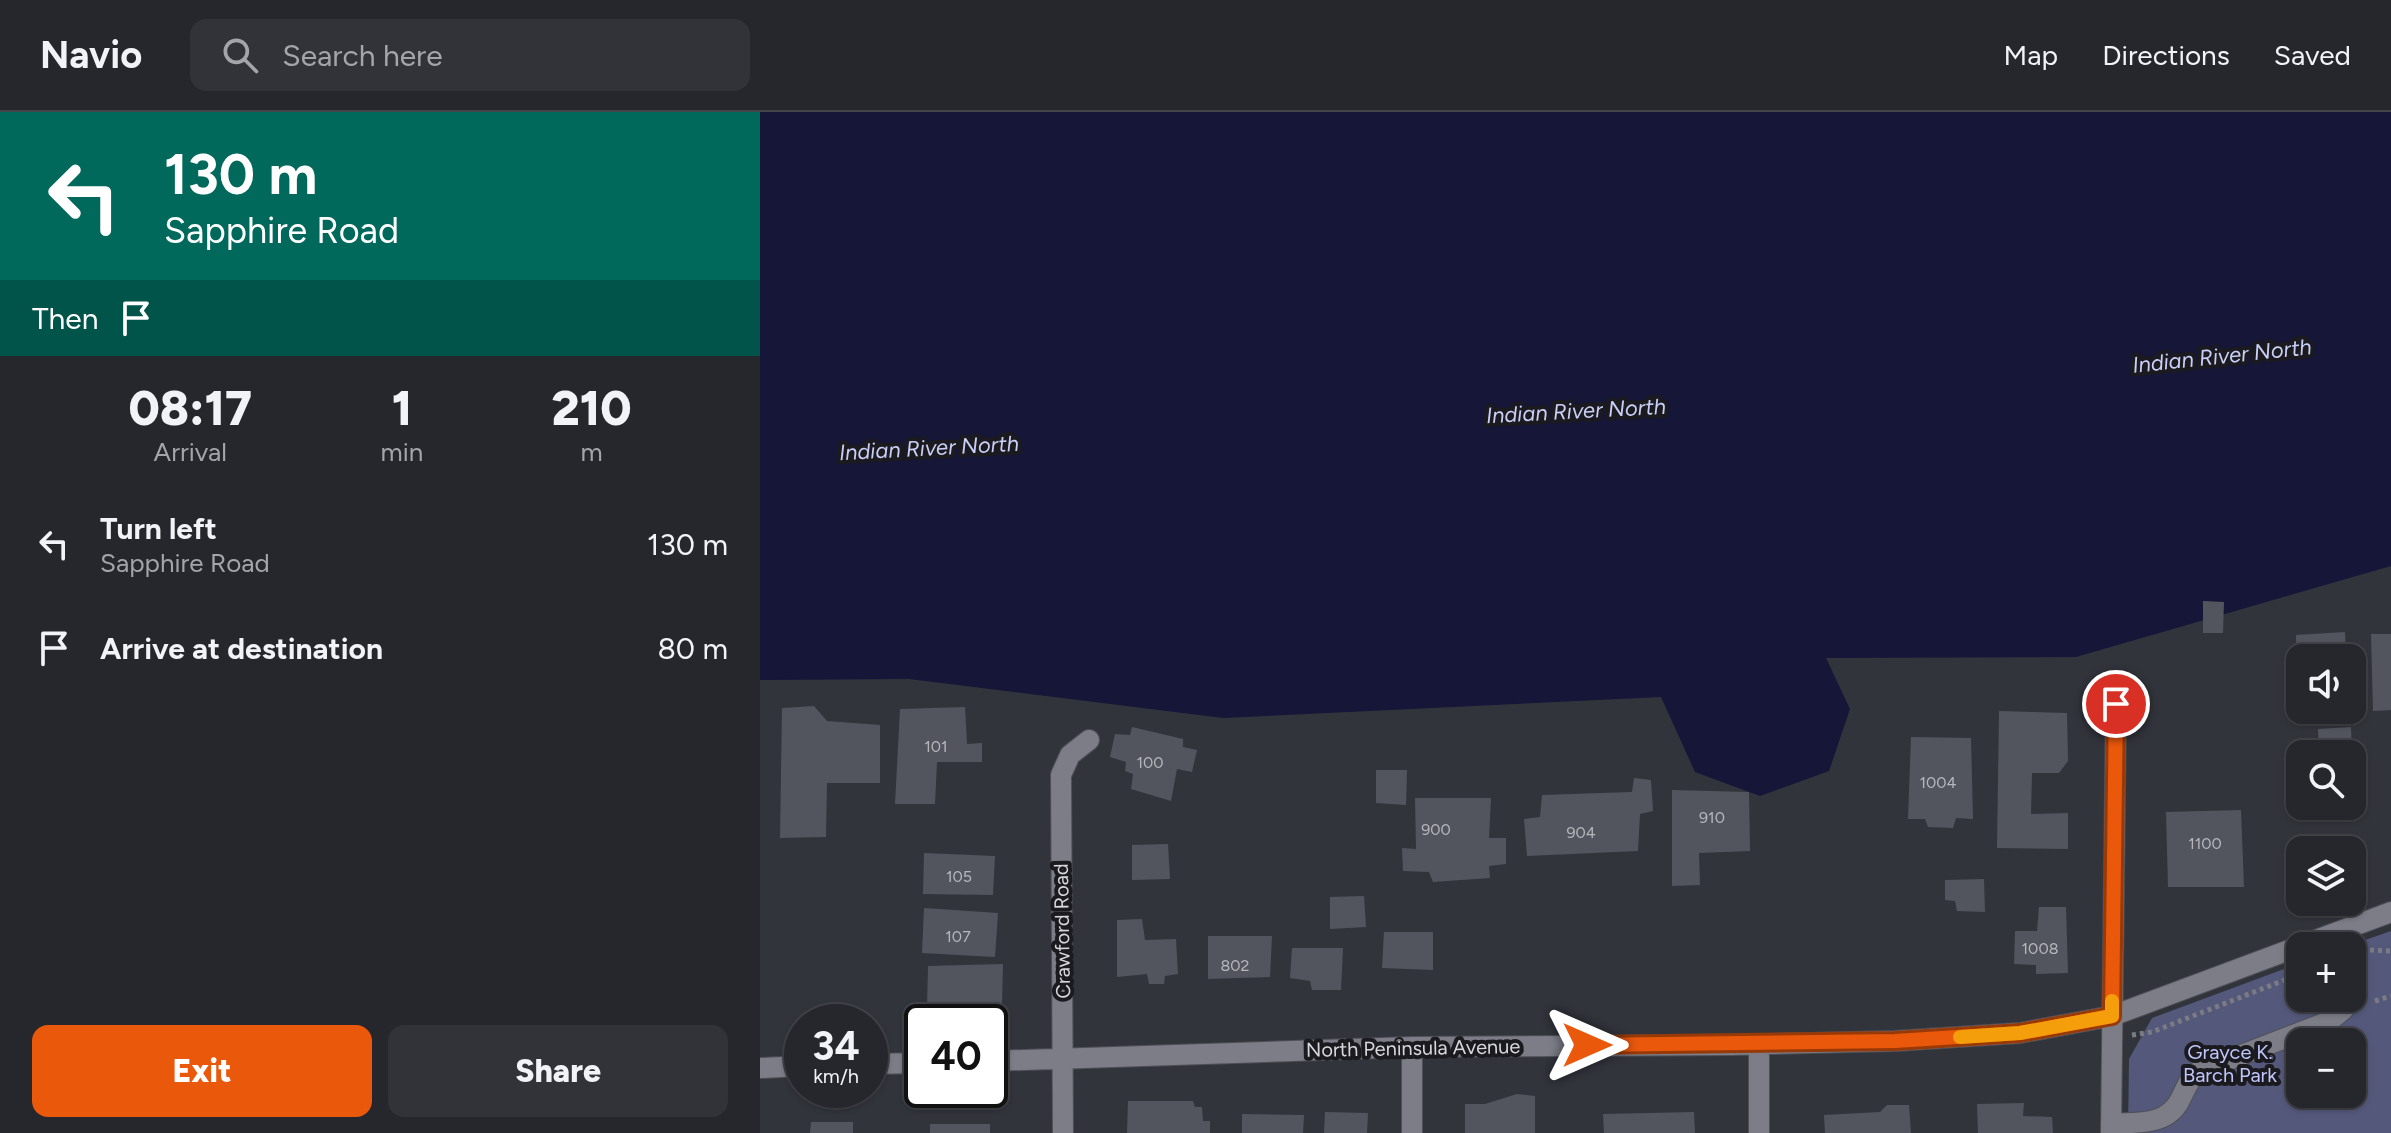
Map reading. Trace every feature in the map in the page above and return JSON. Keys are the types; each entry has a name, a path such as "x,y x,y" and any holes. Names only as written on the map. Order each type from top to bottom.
{"street":[{"path":"2116,704 2111,1128 2162,1119 2173,1111 2187,1082 2197,1072 2327,1022 2342,1012"},
{"name":"Crawford Road","path":"1063,1133 1061,775 1070,755 1089,740"},
{"name":"North Peninsula Avenue","path":"2366,935 2391,912"},
{"name":"North Peninsula Avenue","path":"1008,1061 1412,1047 1895,1041 2020,1033 2112,1016 2286,967"},
{"path":"1759,1044 1759,1133"},
{"path":"1412,1047 1412,1133"},
{"path":"760,1068 784,1067"}],"path":[{"path":"2366,949 2391,951"},
{"path":"2130,1035 2152,1032 2286,979"}],"green space":[{"name":"Grayce K. Barch Park","path":"2391,931 2391,1133 2128,1133 2129,1059 2152,1018 2286,968 2286,1012 2366,1012 2366,940"}],"water":[{"name":"Indian River North","path":"760,112 2391,112 2391,566 2076,657 1826,658 1850,709 1829,771 1760,796 1695,772 1661,697 1223,718 909,679 760,680"}],"building":[{"path":"2203,601 2224,602 2223,633 2203,633"},
{"path":"2345,632 2345,644 2296,644 2296,635"},
{"path":"2371,634 2391,634 2391,710 2373,711"},
{"path":"814,706 827,721 880,725 880,783 827,783 826,837 780,838 782,708"},
{"path":"965,707 967,744 982,743 982,762 937,762 935,804 895,804 900,709"},
{"path":"1999,711 2067,713 2068,761 2059,773 2032,773 2031,814 2068,813 2068,849 1997,848"},
{"path":"1132,727 1183,739 1183,747 1197,750 1192,772 1177,769 1171,801 1131,789 1133,774 1125,771 1126,762 1110,757 1115,734 1130,735"},
{"path":"2351,727 2351,740 2318,740 2318,729"},
{"path":"1911,737 1971,738 1973,819 1956,818 1953,828 1928,827 1925,819 1908,819"},
{"path":"1376,770 1407,770 1406,805 1376,803"},
{"path":"1634,778 1651,780 1653,811 1640,814 1638,851 1527,856 1524,819 1540,817 1542,795 1632,792"},
{"path":"1672,790 1749,792 1750,851 1699,853 1700,885 1672,886"},
{"path":"1415,798 1491,798 1489,838 1506,838 1506,864 1489,866 1490,878 1433,882 1429,872 1403,871 1402,848 1416,849"},
{"path":"2241,810 2244,887 2168,887 2166,812"},
{"path":"1168,844 1170,879 1132,880 1132,845"},
{"path":"924,853 995,856 993,895 923,894"},
{"path":"1984,879 1985,912 1957,911 1955,901 1945,900 1945,880"},
{"path":"1364,896 1366,927 1330,929 1330,897"},
{"path":"2039,907 2066,907 2068,973 2036,974 2036,965 2014,964 2015,931 2037,931"},
{"path":"924,908 998,913 995,957 922,953"},
{"path":"1142,919 1145,940 1176,939 1178,974 1165,976 1164,984 1149,984 1147,974 1117,977 1117,920"},
{"path":"1384,932 1433,932 1433,970 1382,968"},
{"path":"1208,936 1272,936 1270,977 1208,979"},
{"path":"1292,948 1343,948 1341,990 1312,990 1310,981 1290,978"},
{"path":"1003,964 1002,1004 927,1004 928,966"},
{"path":"1517,1094 1535,1096 1535,1133 1465,1133 1465,1104 1485,1104"},
{"path":"1128,1101 1193,1101 1195,1107 1202,1107 1203,1121 1210,1121 1210,1133 1127,1133"},
{"path":"2024,1103 2023,1116 2052,1117 2053,1133 1978,1133 1977,1104"},
{"path":"1887,1105 1909,1105 1911,1133 1825,1133 1824,1115 1880,1112"},
{"path":"1325,1112 1368,1113 1367,1133 1324,1133"},
{"path":"1694,1112 1695,1133 1604,1133 1603,1114"},
{"path":"1242,1114 1304,1115 1303,1133 1242,1133"},
{"path":"811,1122 853,1122 853,1133 810,1133"},
{"path":"930,1124 990,1124 990,1133 930,1133"}],"slow traffic":[{"path":"1960,1037 2020,1033 2112,1016 2112,1001"}],"route":[{"path":"1587,1045 1895,1041 2020,1033 2112,1016 2116,704"}]}
